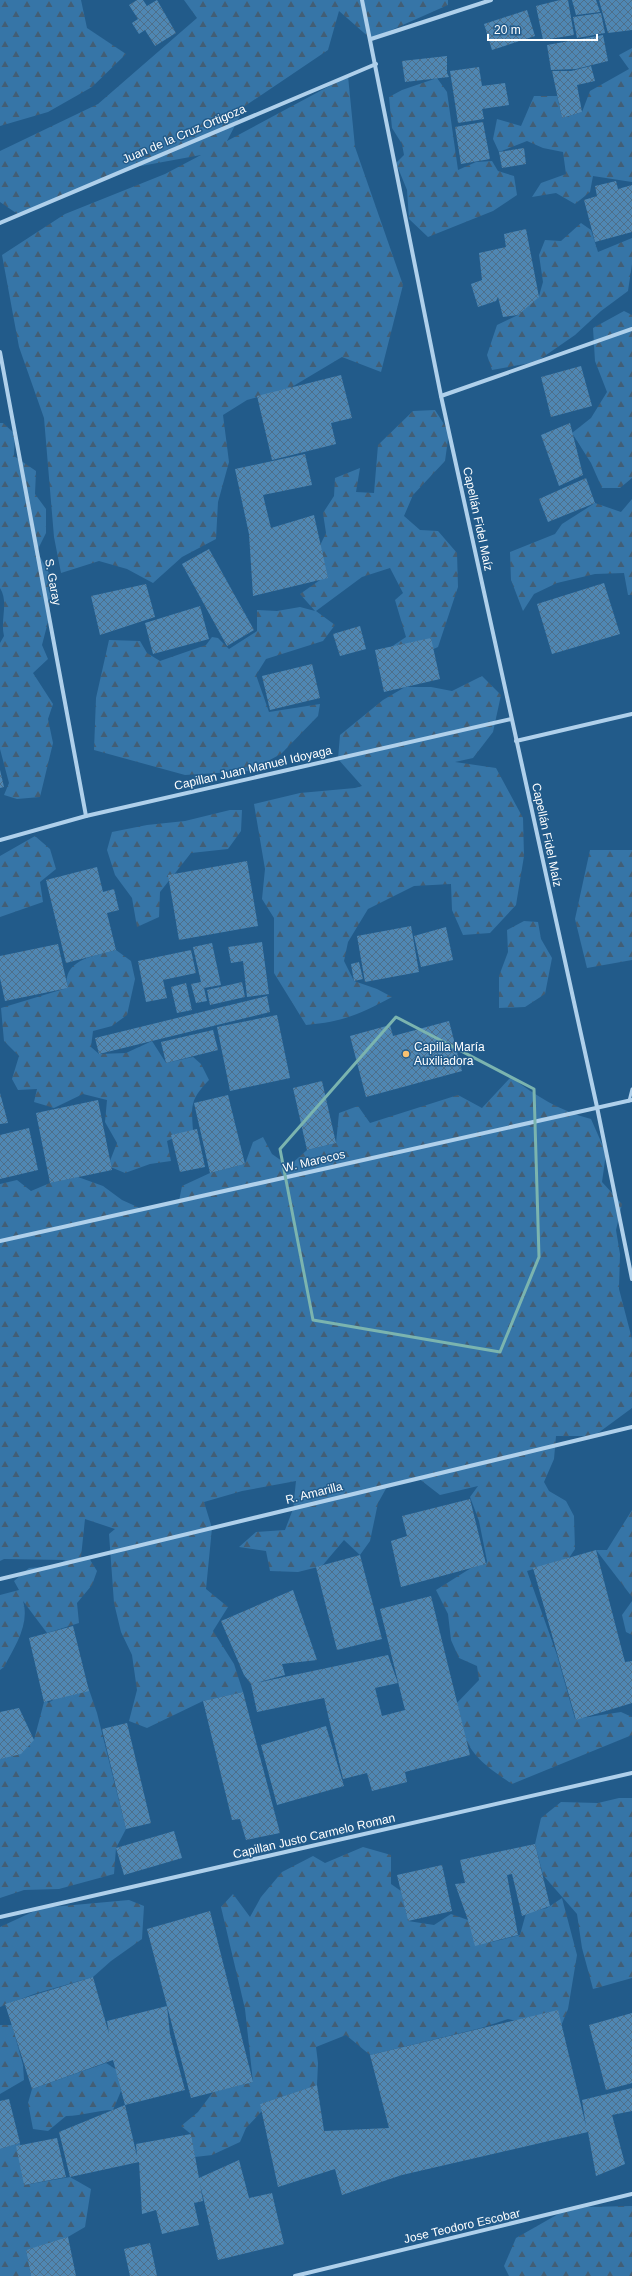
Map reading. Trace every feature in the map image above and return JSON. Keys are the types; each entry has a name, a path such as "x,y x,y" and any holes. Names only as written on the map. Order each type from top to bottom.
{"street":[{"name":"Capellán Fidel Maíz","path":"362,0 376,64 441,396 597,1108 632,1279"},
{"path":"371,39 491,0"},
{"name":"Juan de la Cruz Ortigoza","path":"0,223 376,64"},
{"path":"441,396 632,329"},
{"name":"S. Garay","path":"0,352 86,816"},
{"path":"516,741 632,714"},
{"name":"Capillan Juan Manuel Idoyaga","path":"0,840 86,816 511,720"},
{"name":"W. Marecos","path":"0,1241 630,1100"},
{"name":"R. Amarilla","path":"0,1579 632,1427"},
{"name":"Capillan Justo Carmelo Roman","path":"0,1918 632,1773"},
{"name":"Jose Teodoro Escobar","path":"295,2276 632,2194"}],"lane":[{"path":"630,1100 632,1089"}],"highlighted area":[{"path":"396,1017 534,1089 539,1257 500,1352 313,1320 280,1149"}],"green space":[{"path":"0,0 81,0 87,28 126,54 92,87 48,112 0,126"},
{"path":"184,0 448,0 448,5 371,39 339,11 328,50 245,106 227,141 348,76 355,147 403,285 381,372 342,357 290,388 247,400 223,415 229,462 218,502 216,539 182,557 153,583 127,569 99,561 61,573 54,537 44,418 19,347 2,255 65,214 165,174 201,155 130,168 19,215 0,202 0,151 98,104 197,18"},
{"path":"632,48 632,182 593,176 590,192 575,204 556,193 532,197 541,183 566,174 563,152 543,148 527,141 499,152 493,139 497,119 521,126 534,96 557,96 562,118 582,112 590,91 629,69 619,55"},
{"path":"437,78 447,92 458,170 476,162 492,161 498,171 514,176 517,195 493,211 428,237 409,219 407,190 396,163 404,155 402,144 392,128 389,97 402,90"},
{"path":"581,223 591,230 598,252 632,238 632,264 628,291 601,311 575,335 536,362 492,370 487,355 497,325 518,315 539,296 543,282 539,255 545,240 561,241"},
{"path":"624,311 632,315 632,478 620,488 602,488 591,463 572,433 591,418 607,392 595,361 593,328"},
{"path":"435,410 449,432 445,461 413,495 404,516 420,530 438,531 457,553 458,587 438,647 420,655 391,647 406,637 395,600 403,593 390,568 362,577 316,611 335,625 323,641 266,659 256,675 269,712 320,704 318,716 281,754 249,771 185,775 94,750 96,698 109,640 140,641 147,653 160,661 206,645 212,637 218,638 229,649 257,631 257,610 277,611 300,607 315,611 300,594 320,580 315,556 326,533 323,513 334,496 335,478 360,468 356,492 374,493 378,445 413,411"},
{"path":"0,423 3,423 15,434 14,456 36,471 35,494 46,509 46,533 37,551 58,590 50,599 49,618 42,645 48,659 33,673 53,704 48,719 53,743 40,797 17,799 4,795 9,783 0,749 0,643 4,636 4,599 0,588"},
{"path":"632,499 632,595 628,595 624,573 595,574 557,583 534,594 523,611 511,580 510,552 555,534 562,524 595,503 621,512"},
{"path":"482,676 501,695 493,732 473,758 455,762 496,768 523,818 524,856 516,905 490,933 463,935 452,910 451,884 414,886 368,909 348,942 344,961 354,981 377,989 392,997 370,1008 341,1019 319,1024 306,1025 274,973 274,918 262,899 265,869 254,804 300,793 355,788 362,786 338,759 340,735 383,700 405,687 431,687 452,691"},
{"path":"230,810 242,810 241,831 228,849 191,853 160,892 159,917 137,927 132,898 115,875 107,850 112,832 147,825 185,821"},
{"path":"35,836 50,849 56,869 40,882 43,902 0,917 0,856"},
{"path":"590,850 632,850 632,960 587,968 575,919"},
{"path":"524,921 538,922 541,939 552,958 545,994 525,1007 499,1008 499,976 508,952 507,930"},
{"path":"116,950 131,961 135,979 127,1015 112,1026 93,1031 91,1047 99,1054 126,1053 152,1041 166,1063 193,1057 201,1064 209,1080 199,1092 192,1108 193,1130 167,1141 171,1161 150,1164 125,1173 108,1166 117,1143 105,1122 107,1100 83,1094 54,1108 34,1102 37,1089 18,1090 12,1079 19,1056 4,1041 1,1008 67,988 67,978 75,965 90,957"},
{"path":"511,1077 549,1102 569,1112 591,1119 606,1153 602,1182 622,1204 616,1230 620,1254 619,1289 632,1339 632,1408 594,1436 556,1436 554,1459 544,1482 549,1491 566,1501 574,1516 575,1549 569,1558 527,1571 557,1655 575,1719 621,1712 632,1717 632,1735 512,1784 489,1768 473,1752 463,1733 455,1705 479,1680 477,1666 459,1658 451,1640 448,1614 436,1590 471,1568 486,1564 487,1561 479,1521 470,1497 478,1486 440,1495 418,1478 388,1485 378,1503 370,1541 360,1555 344,1540 322,1566 298,1572 270,1571 266,1551 239,1547 256,1532 285,1530 293,1509 296,1481 242,1491 204,1502 212,1528 206,1589 228,1607 213,1631 234,1664 243,1692 203,1701 147,1728 129,1721 137,1690 132,1655 121,1632 114,1603 109,1534 115,1529 85,1519 81,1557 89,1558 97,1571 92,1585 77,1603 79,1623 47,1633 23,1601 25,1618 20,1635 4,1667 0,1670 0,1595 19,1590 14,1581 29,1568 54,1566 66,1560 4,1559 0,1561 0,1184 17,1180 31,1191 50,1183 78,1177 103,1186 122,1200 142,1209 179,1201 182,1186 210,1173 245,1164 253,1142 263,1137 272,1154 289,1166 307,1150 336,1143 339,1113 358,1106 370,1123 458,1095 482,1108"},
{"path":"632,1510 632,1597 596,1550 607,1550"},
{"path":"632,1601 632,1635 626,1632 622,1615"},
{"path":"86,1681 97,1713 126,1829 116,1848 114,1874 59,1889 24,1890 0,1898 0,1739 8,1734 34,1740 44,1702 41,1687 48,1703"},
{"path":"619,1798 632,1798 632,1978 593,1989 582,1948 577,1914 543,1875 535,1844 541,1818 561,1802 598,1803"},
{"path":"363,1847 391,1855 391,1884 401,1891 408,1921 434,1925 451,1914 468,1920 488,1943 520,1935 526,1913 547,1908 562,1898 577,1955 568,2009 561,2026 542,2027 508,2019 481,2028 370,2055 346,2035 316,2047 318,2063 317,2085 260,2104 262,2111 246,2128 240,2142 212,2155 195,2157 191,2134 181,2126 198,2112 213,2092 253,2082 245,2009 221,1907 233,1894 250,1917 261,1897 282,1872 313,1856 325,1863"},
{"path":"129,1900 144,1906 142,1939 111,1961 93,1977 34,1994 0,2007 0,1927 41,1908"},
{"path":"0,2025 12,2025 23,2065 24,2080 0,2094"},
{"path":"106,2063 117,2070 121,2091 113,2110 66,2116 48,2131 33,2129 28,2103 32,2089"},
{"path":"20,2143 24,2185 70,2177 91,2189 85,2227 61,2241 26,2250 31,2276 0,2276 0,2149"},
{"path":"632,2206 632,2276 509,2276 504,2266 516,2238 560,2213 587,2207"}],"building":[{"path":"137,0 143,0 147,6 157,0 176,33 155,46 145,30 139,34 132,23 138,19 129,5"},
{"path":"560,0 568,0 574,35 543,40 536,6"},
{"path":"572,0 596,0 600,12 576,15"},
{"path":"599,0 632,0 632,30 608,33"},
{"path":"527,10 535,36 492,50 484,24"},
{"path":"601,13 605,33 577,38 573,17"},
{"path":"603,35 608,61 576,69 551,70 547,45"},
{"path":"447,56 447,73 449,77 405,82 402,61"},
{"path":"591,66 595,81 577,85 582,112 562,118 552,71 571,71"},
{"path":"479,67 482,86 505,83 509,105 482,109 484,119 458,123 450,71"},
{"path":"483,122 490,159 461,164 455,127"},
{"path":"524,148 526,164 502,168 499,152"},
{"path":"616,181 618,189 632,185 632,232 595,242 584,200 597,196 595,186"},
{"path":"526,229 539,297 518,315 503,317 498,297 496,301 478,307 471,284 482,280 479,253 506,247 504,234"},
{"path":"581,366 592,406 551,417 541,377"},
{"path":"341,375 352,418 331,423 336,444 272,460 257,396"},
{"path":"570,423 583,475 559,486 541,435"},
{"path":"305,454 312,485 263,495 271,528 314,515 328,578 253,596 249,534 235,469"},
{"path":"586,478 595,503 548,522 539,499"},
{"path":"209,549 254,630 227,646 182,564"},
{"path":"604,583 620,634 552,654 537,604"},
{"path":"146,584 155,617 100,635 91,596"},
{"path":"200,606 209,639 153,654 145,623"},
{"path":"360,626 366,649 340,656 333,634"},
{"path":"431,638 440,679 384,692 375,650"},
{"path":"312,664 320,698 270,710 262,676"},
{"path":"0,770 4,787 0,788"},
{"path":"247,861 258,926 179,940 168,875"},
{"path":"97,867 103,892 114,889 119,910 107,913 116,950 66,963 46,880"},
{"path":"411,926 419,972 365,982 357,936"},
{"path":"446,927 453,960 421,967 414,936"},
{"path":"262,942 269,994 247,997 243,961 231,963 228,947"},
{"path":"212,943 221,985 204,988 207,1001 196,1003 191,984 201,982 193,947"},
{"path":"58,944 68,988 5,1001 0,978 0,956"},
{"path":"191,950 196,973 163,980 167,998 146,1002 138,961"},
{"path":"359,962 363,979 354,981 351,964"},
{"path":"242,982 245,997 210,1005 207,990"},
{"path":"186,983 192,1010 177,1013 171,987"},
{"path":"267,996 270,1012 99,1054 95,1038"},
{"path":"277,1015 290,1078 230,1091 217,1027"},
{"name":"Capilla María Auxiliadora","path":"449,1021 462,1071 366,1097 350,1036 390,1025 393,1036"},
{"path":"213,1030 218,1050 166,1063 161,1042"},
{"path":"322,1081 336,1143 307,1150 293,1088"},
{"path":"0,1093 8,1123 0,1124"},
{"path":"228,1095 245,1164 210,1173 194,1103"},
{"path":"98,1100 112,1170 50,1183 36,1113"},
{"path":"29,1128 38,1170 0,1179 0,1135"},
{"path":"197,1129 205,1167 180,1172 171,1135"},
{"path":"470,1499 486,1564 401,1587 391,1541 407,1536 402,1516"},
{"path":"596,1550 625,1662 632,1661 632,1703 576,1720 533,1568"},
{"path":"360,1555 382,1639 337,1650 316,1567"},
{"path":"293,1590 317,1660 282,1664 285,1675 256,1683 388,1655 398,1683 375,1688 382,1716 405,1710 380,1609 431,1596 470,1755 405,1772 407,1782 372,1791 367,1773 343,1779 324,1698 257,1712 251,1684 244,1675 221,1621"},
{"path":"73,1626 89,1691 44,1702 29,1638"},
{"path":"243,1692 280,1833 246,1840 240,1819 232,1820 203,1701"},
{"path":"19,1708 34,1740 21,1754 0,1759 0,1712"},
{"path":"127,1723 151,1823 126,1829 102,1729"},
{"path":"326,1726 344,1786 277,1805 261,1745"},
{"path":"174,1831 182,1858 124,1875 116,1848"},
{"path":"535,1844 550,1906 522,1916 512,1874 507,1875 518,1935 475,1946 468,1920 455,1884 465,1883 460,1860"},
{"path":"442,1865 452,1911 408,1921 397,1875"},
{"path":"210,1911 253,2082 191,2098 147,1929"},
{"path":"93,1977 109,2034 107,2021 167,2006 170,2034 185,2090 125,2105 113,2060 32,2089 5,2004"},
{"path":"558,2010 586,2126 582,2100 632,2088 632,2111 612,2115 625,2164 596,2176 588,2132 402,2175 342,2195 335,2169 278,2187 260,2104 317,2085 324,2131 389,2128 370,2055"},
{"path":"632,2013 632,2083 606,2090 589,2025"},
{"path":"9,2099 20,2143 0,2149 0,2101"},
{"path":"125,2105 137,2156 136,2144 191,2134 199,2178 239,2160 249,2198 272,2193 284,2244 218,2260 200,2184 203,2201 194,2203 199,2225 162,2234 156,2210 142,2214 139,2162 70,2177 59,2132"},
{"path":"57,2138 66,2177 24,2185 16,2146"},
{"path":"68,2237 76,2276 31,2276 26,2250"},
{"path":"150,2243 157,2276 130,2276 124,2249"}],"place":[{"name":"Capilla María Auxiliadora","path":"406,1054"}]}
